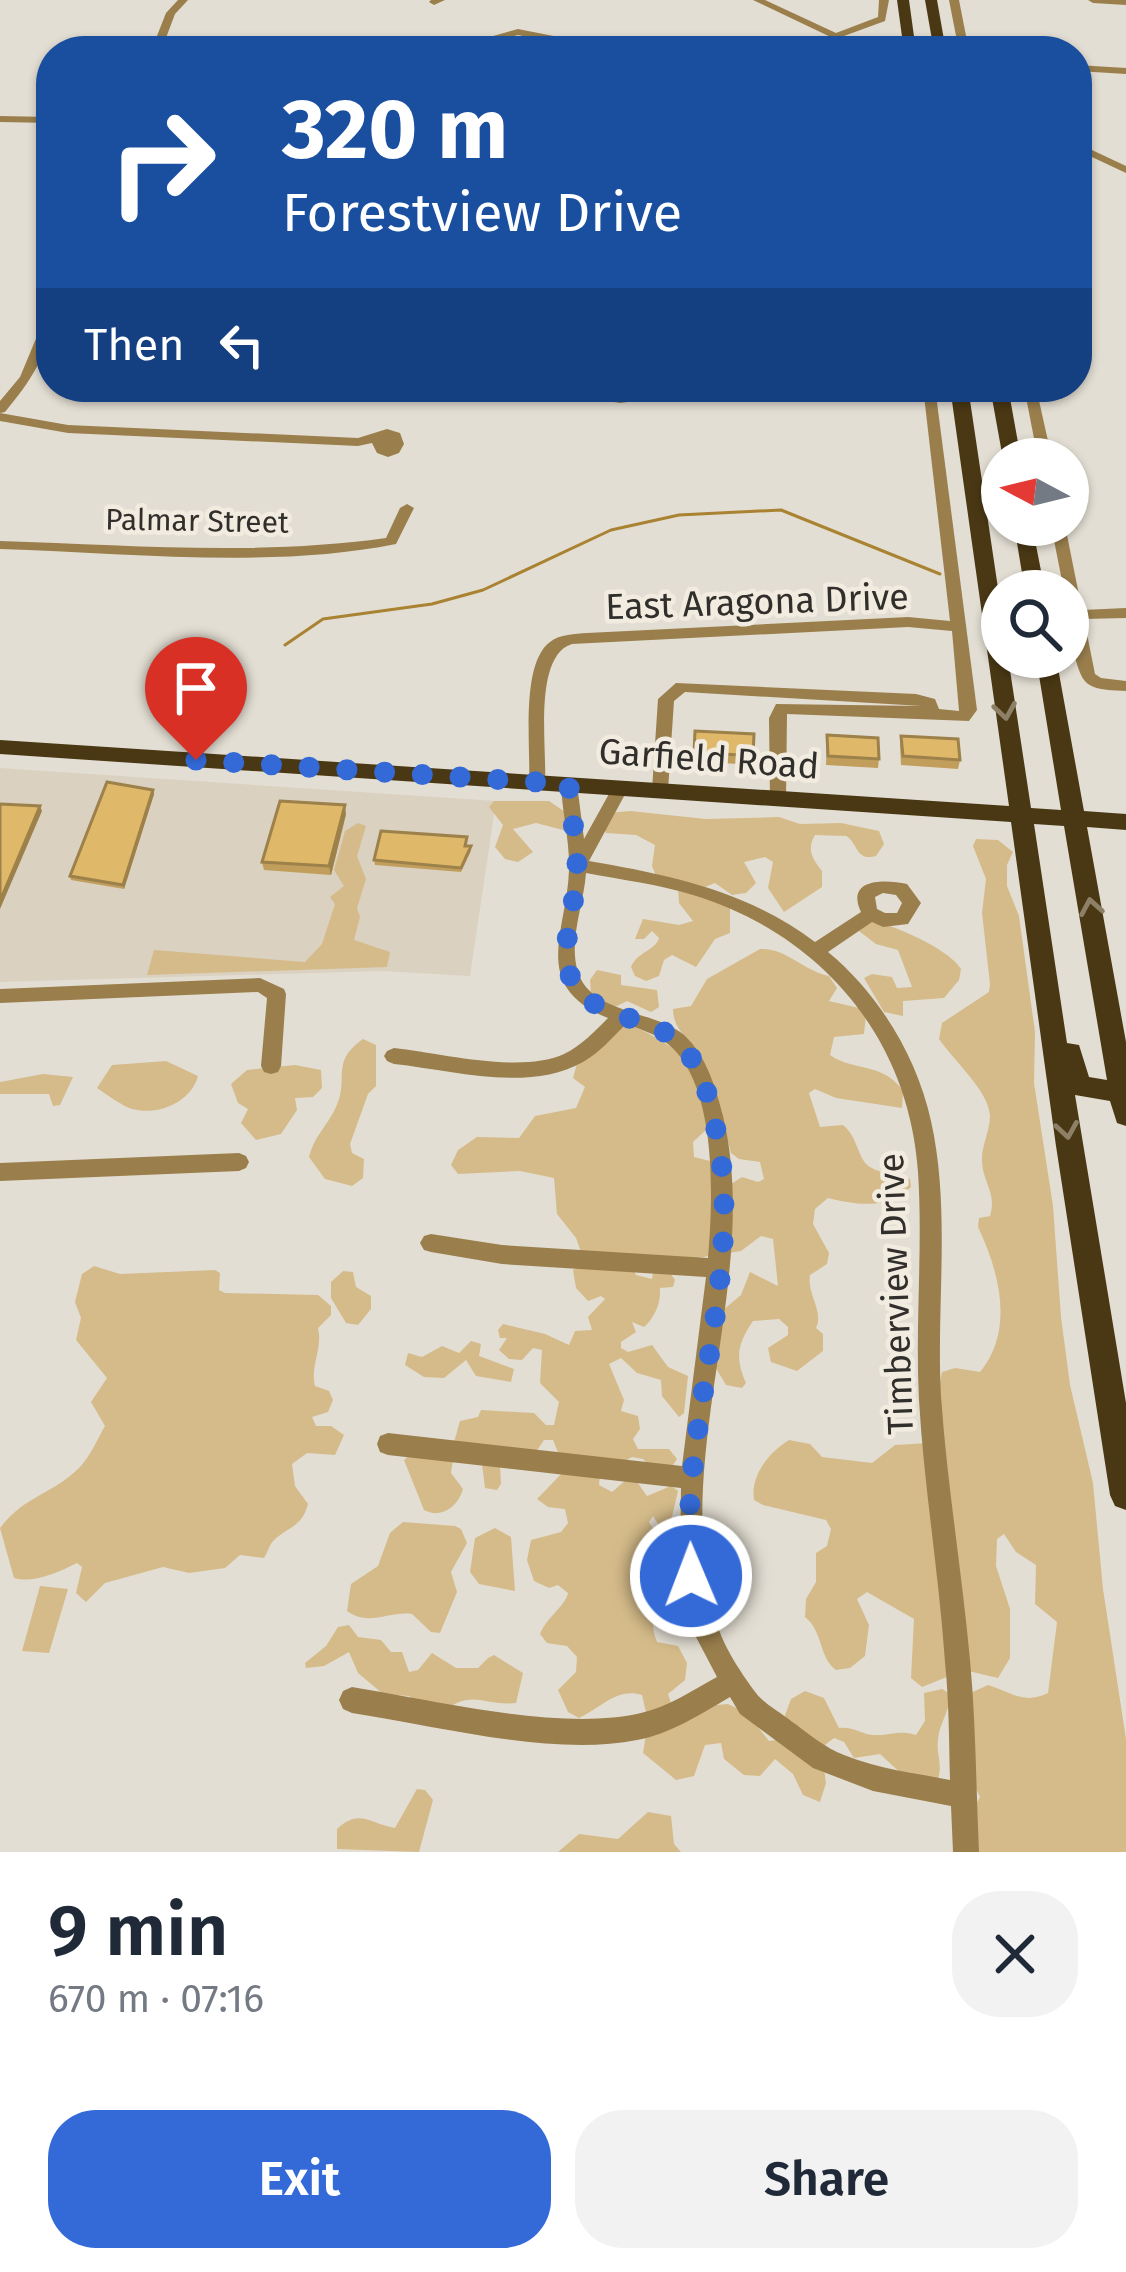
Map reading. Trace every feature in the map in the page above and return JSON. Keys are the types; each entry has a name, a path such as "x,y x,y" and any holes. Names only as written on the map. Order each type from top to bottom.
{"main road":[{"path":"907,36 903,2 932,5 937,36"},
{"path":"961,402 985,570"},
{"path":"1002,402 1008,438"},
{"path":"1017,678 1021,814 1031,889 1126,1495"},
{"path":"1031,889 1050,914 1073,1076 1078,1085 1124,1102 1050,678"},
{"name":"Garfield Road","path":"0,747 1126,822"}],"street":[{"path":"162,36 171,13 183,0"},
{"path":"758,0 836,36 882,20 884,0"},
{"path":"954,0 961,36"},
{"path":"1093,0 1126,2"},
{"path":"1092,69 1126,71"},
{"path":"0,116 36,117"},
{"path":"1092,153 1126,170"},
{"path":"36,358 0,413 14,426 40,434 68,429 378,443"},
{"path":"778,799 777,718 782,708 947,718 963,717 969,710 931,402"},
{"path":"1033,402 1041,438"},
{"name":"Palmar Street","path":"0,544 223,552 330,550 391,541 407,508"},
{"path":"1089,614 1126,613"},
{"name":"East Aragona Drive","path":"537,782 534,729 547,655 558,644 587,638 885,623 959,626"},
{"path":"1089,668 1092,680 1126,686"},
{"path":"660,790 666,699 674,690 693,686 916,699 929,704 933,714"},
{"path":"569,784 578,866 568,971 583,995 675,1039 699,1070 721,1155 718,1269 691,1478 691,1576 731,1683 761,1714 823,1760 874,1778 963,1796"},
{"path":"578,866 621,787"},
{"name":"Timberview Drive","path":"578,866 704,891 756,911 816,950 852,985 887,1030 907,1070 928,1167 932,1445 958,1662 966,1852"},
{"path":"816,950 872,914"},
{"path":"0,996 260,985 277,994 271,1066"},
{"path":"394,1056 523,1068 555,1065 598,1040 622,1016"},
{"path":"0,1172 238,1162"},
{"path":"431,1243 517,1258 636,1260 718,1269"},
{"path":"388,1444 691,1478"},
{"path":"352,1700 566,1730 616,1730 649,1724 731,1683"}],"shaded area":[{"path":"0,768 496,801 470,976 381,971 0,982"},
{"path":"494,801 549,801 565,812 567,831 536,823 513,829 533,852 518,862 505,859 495,847 503,825 489,807"},
{"path":"608,813 706,819 779,817 800,824 841,823 879,831 884,844 876,856 869,857 860,854 846,836 815,835 811,850 822,871 822,887 784,912 768,888 773,862 765,857 744,862 756,883 746,893 732,895 715,883 705,887 730,904 730,933 715,939 696,967 672,955 664,960 659,976 646,981 635,976 631,967 659,938 652,931 644,939 635,939 643,919 679,925 693,921 679,903 678,887 657,878 652,866 655,845 636,835 606,833 600,819"},
{"path":"358,823 366,826 357,856 366,879 354,940 390,952 387,967 147,975 154,950 305,962 322,944 335,904 330,897 344,886 334,870 345,831"},
{"path":"976,839 998,840 1013,852 1007,865 1007,886 1019,916 1035,1032 1034,1083 1053,1206 1061,1317 1070,1385 1093,1483 1103,1589 1126,1739 1126,1852 977,1852 974,1808 980,1797 974,1784 966,1695 988,1685 1024,1698 1048,1693 1057,1622 1035,1604 1036,1565 1016,1552 1004,1534 997,1539 996,1566 1010,1609 1010,1658 998,1678 964,1670 922,1687 911,1678 914,1619 867,1592 857,1599 869,1625 865,1656 850,1668 836,1670 831,1665 805,1617 806,1599 816,1582 816,1553 827,1546 831,1529 826,1520 754,1500 762,1466 789,1440 810,1444 822,1457 872,1463 895,1445 929,1443 942,1372 955,1368 980,1372 991,1356 1000,1300 978,1227 979,1218 990,1216 992,1208 982,1162 990,1116 977,1086 939,1039 942,1023 989,992 982,913 986,879 973,846"},
{"path":"870,920 919,939 954,961 961,969 959,980 944,998 903,1001 903,1016 884,1012 864,978 872,974 892,977 897,988 912,987 898,950 876,944 859,931"},
{"path":"760,949 778,952 829,976 837,988 829,1001 859,1008 866,1015 864,1034 834,1037 830,1055 887,1076 903,1091 902,1108 836,1098 815,1089 809,1093 820,1127 843,1125 866,1163 910,1179 911,1187 882,1202 828,1198 815,1209 813,1224 829,1253 827,1264 810,1275 823,1351 797,1371 771,1362 768,1348 788,1335 788,1327 779,1319 753,1321 739,1351 746,1383 742,1388 726,1385 711,1360 723,1310 741,1295 750,1272 778,1286 773,1239 761,1236 741,1251 633,1268 636,1275 652,1279 653,1272 671,1274 675,1280 673,1287 660,1288 656,1309 644,1327 632,1322 636,1332 621,1342 621,1348 628,1352 652,1345 668,1367 688,1376 684,1413 679,1417 662,1396 661,1380 637,1373 621,1358 609,1364 624,1400 621,1411 638,1416 640,1429 633,1439 638,1449 669,1449 677,1459 671,1468 653,1470 643,1459 632,1457 600,1475 599,1485 612,1492 626,1480 637,1482 647,1496 671,1486 678,1491 670,1525 658,1524 653,1516 649,1522 655,1532 670,1539 670,1562 681,1583 680,1591 657,1612 653,1625 657,1642 678,1646 687,1663 685,1680 668,1694 673,1709 728,1704 747,1713 769,1741 776,1740 791,1699 805,1691 824,1698 839,1728 872,1735 916,1735 925,1721 924,1693 942,1689 949,1693 949,1700 939,1734 938,1779 906,1778 880,1754 854,1758 844,1742 834,1738 821,1748 826,1783 820,1802 803,1795 793,1774 775,1759 760,1776 744,1775 724,1759 721,1743 705,1745 694,1776 676,1780 643,1753 648,1721 642,1695 617,1696 579,1718 568,1712 558,1690 576,1672 577,1657 567,1646 547,1643 540,1634 568,1593 558,1585 549,1588 534,1581 527,1560 531,1540 561,1532 568,1523 565,1509 548,1507 537,1499 565,1470 553,1440 544,1440 536,1452 500,1467 497,1490 485,1488 482,1464 453,1460 451,1473 463,1489 453,1506 437,1513 424,1510 404,1460 416,1450 453,1446 460,1421 478,1417 481,1410 534,1413 546,1425 554,1425 559,1402 540,1383 542,1350 533,1348 522,1360 509,1359 499,1350 507,1338 500,1338 498,1330 503,1324 569,1345 575,1331 592,1330 588,1317 605,1299 588,1301 576,1288 573,1270 585,1263 576,1238 557,1214 554,1178 520,1171 458,1174 451,1165 458,1150 477,1137 519,1138 535,1116 576,1108 585,1087 573,1078 578,1060 624,1023 705,1068 678,1027 673,1009 691,1006 707,979","holes":["721,1116 731,1153 760,1162 764,1179 742,1177 731,1184 722,1164 694,1157 693,1142"]},
{"path":"597,970 621,975 621,985 657,990 659,1007 651,1012 627,1001 615,1007 591,995 590,980"},
{"path":"363,1039 376,1045 376,1086 368,1094 350,1144 352,1153 364,1159 363,1178 352,1186 325,1179 309,1157 340,1097 346,1056"},
{"path":"166,1061 198,1076 189,1093 172,1105 132,1109 97,1088 112,1065"},
{"path":"295,1065 321,1070 322,1088 313,1097 295,1098 297,1110 281,1134 256,1140 241,1123 248,1109 238,1103 231,1084 247,1070"},
{"path":"43,1074 73,1077 60,1105 53,1106 49,1094 0,1094 0,1082"},
{"path":"94,1266 120,1274 215,1270 220,1273 219,1290 225,1293 318,1295 331,1306 331,1315 318,1328 314,1379 315,1386 329,1391 333,1400 328,1412 312,1417 316,1426 331,1426 344,1435 335,1455 307,1453 292,1464 295,1486 308,1504 302,1518 274,1540 264,1558 240,1555 225,1568 189,1573 163,1567 105,1583 86,1602 76,1593 82,1567 77,1563 38,1578 14,1578 0,1528 19,1509 79,1468 105,1426 91,1402 107,1378 76,1340 81,1318 75,1302 82,1274"},
{"path":"343,1271 353,1272 356,1287 371,1296 371,1309 358,1325 346,1323 331,1298 331,1282"},
{"path":"471,1341 481,1344 479,1356 514,1369 511,1382 476,1376 466,1360 444,1378 424,1377 405,1365 408,1353 422,1357 442,1346 459,1353"},
{"path":"403,1522 455,1526 467,1543 451,1572 457,1592 440,1633 431,1632 412,1614 371,1618 347,1611 351,1584 378,1566 390,1533"},
{"path":"495,1528 511,1537 515,1591 479,1584 470,1572 475,1538"},
{"path":"40,1586 68,1589 49,1653 22,1651"},
{"path":"349,1625 358,1637 381,1640 391,1652 402,1652 409,1672 418,1670 432,1653 456,1668 478,1668 494,1655 523,1673 516,1703 469,1700 438,1716 409,1696 383,1694 358,1673 349,1652 324,1666 306,1668 305,1663 326,1646 338,1627"},
{"path":"417,1789 425,1790 433,1800 419,1852 337,1849 337,1829 352,1819 395,1828"},
{"path":"648,1812 671,1816 674,1844 681,1852 558,1852 579,1834 618,1839"}],"building":[{"path":"695,731 754,734 753,756 694,752"},
{"path":"827,735 878,738 879,759 828,756"},
{"path":"901,736 958,739 960,760 903,756"},
{"path":"107,782 153,790 123,885 70,876"},
{"path":"280,801 345,805 329,866 262,862"},
{"path":"0,804 40,806 0,901"},
{"path":"381,831 467,837 465,846 471,846 461,868 374,860"}],"waterway":[{"path":"285,645 323,619 432,604 483,590 611,530 679,515 781,510 940,574"}],"route":[{"path":"196,760 569,784 578,866 567,956 571,980 593,1002 656,1028 687,1053 699,1070 721,1155 718,1269 691,1478 691,1576"}]}
